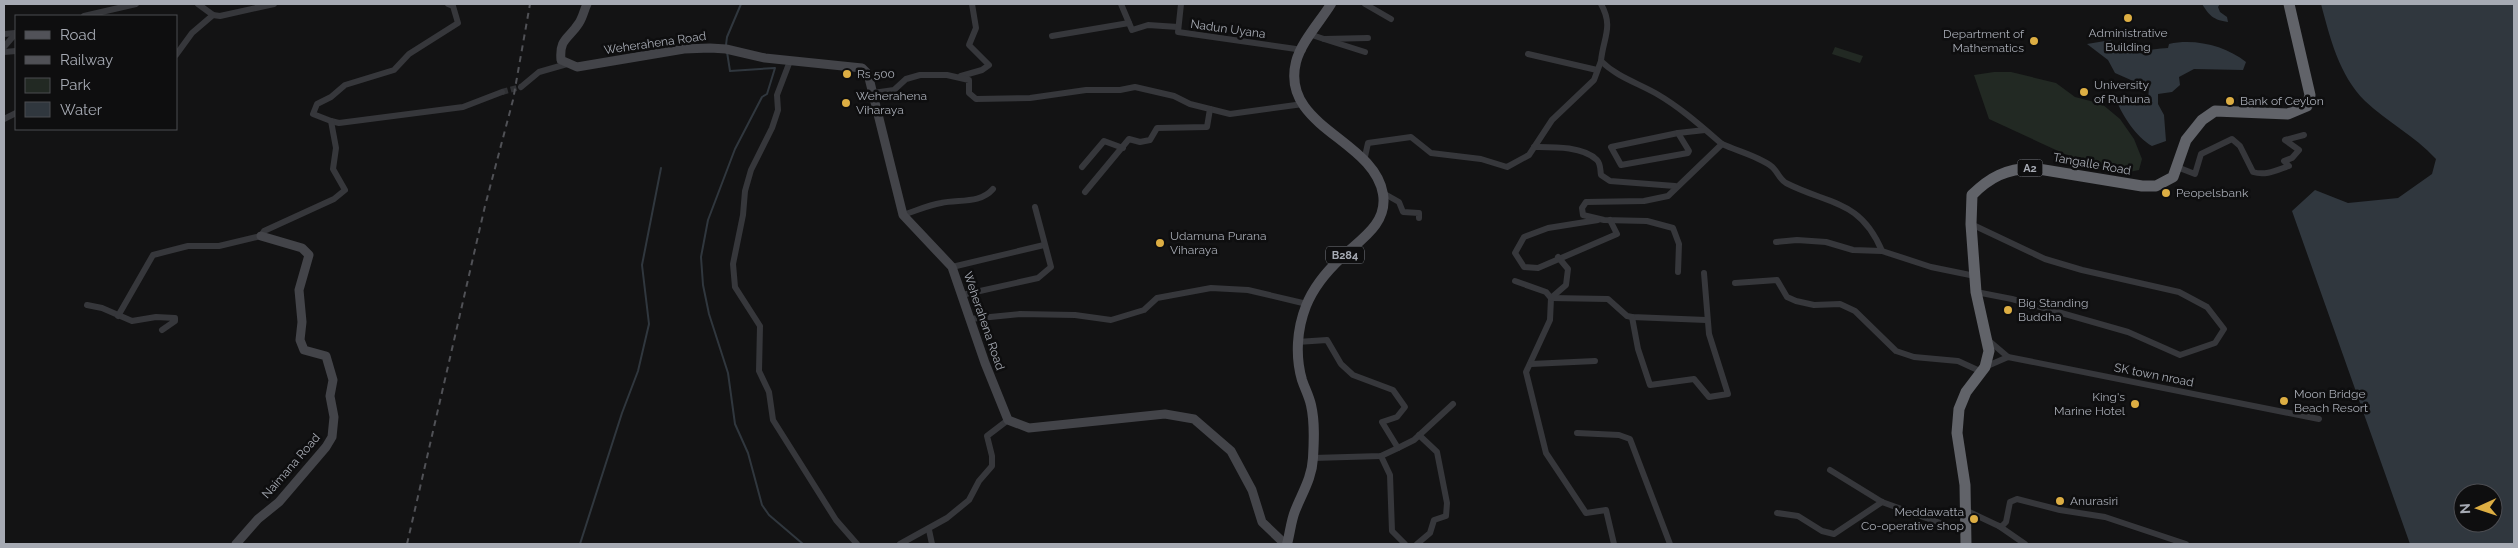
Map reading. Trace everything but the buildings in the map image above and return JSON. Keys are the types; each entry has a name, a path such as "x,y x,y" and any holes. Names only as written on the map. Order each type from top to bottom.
{"highway":[{"name":"Tangalle Road","path":"1983,369 1989,351 1988,340 1980,319 1976,292 1971,224 1972,195 1986,180 2005,170 2032,168 2142,186 2166,183 2173,177 2186,140 2202,120 2215,111 2288,114 2306,106 2310,95 2289,4"},
{"path":"1966,544 1965,485 1958,433 1958,409 1966,392 1983,369"}],"main road":[{"path":"567,64 561,60 559,48 562,40 579,23 587,4"},
{"path":"1331,4 1297,59 1294,72 1295,84 1303,104 1328,133 1364,161 1378,178 1383,193"},
{"name":"Weherahena Road","path":"567,64 577,67 684,49 710,48 790,61 862,68 868,74 903,216 952,267 1008,420"},
{"name":"B284","path":"1286,544 1294,513 1312,474 1312,407 1302,380 1297,342 1307,304 1332,269 1373,231 1382,214 1383,193"},
{"name":"Naimana Road","path":"236,544 258,519 279,502 326,447 332,437 334,417 330,396 333,380 326,356 304,350 300,340 302,322 299,290 309,254 302,248 261,236"},
{"path":"1008,420 1029,428 1165,414 1194,419 1232,451 1252,490 1262,522 1286,544"}],"street":[{"path":"88,15 136,4"},
{"path":"198,4 213,15"},
{"path":"178,52 192,33 213,15 234,14 274,4"},
{"path":"448,4 453,6 458,23 409,54 394,70 345,85 331,97 317,104 313,114 339,122 463,107 502,92"},
{"path":"873,94 891,92 899,88 904,78 915,74 961,76 982,70 989,65 969,45 976,28 972,4"},
{"path":"1121,4 1132,30 1148,25 1178,27"},
{"name":"Nadun Uyana","path":"1181,4 1178,32 1304,50"},
{"path":"1365,4 1391,20"},
{"path":"1364,161 1368,143 1411,137 1431,152 1481,160 1507,167 1529,155 1552,120 1594,80 1608,34 1609,20 1601,4"},
{"path":"1052,36 1129,22"},
{"path":"4,47 15,34"},
{"path":"1312,35 1365,52"},
{"path":"1324,39 1368,38"},
{"path":"1528,54 1597,70"},
{"path":"790,61 777,96 778,110 772,128 751,170 745,191 744,216 733,264 735,287 760,326 759,371 769,392 773,420 836,520 857,544"},
{"path":"1601,61 1612,72 1657,94 1685,112 1722,144 1772,166 1784,182 1841,204 1868,226 1882,251"},
{"path":"522,87 540,72 567,64"},
{"path":"961,76 969,80 969,93 976,99 1030,98 1086,90 1135,87 1174,96 1190,104 1230,114 1303,104"},
{"path":"1085,192 1129,140 1140,142 1150,140 1157,128 1207,127 1210,109"},
{"path":"118,316 153,255 188,246 218,246 261,236 264,231 334,199 344,190 334,169 336,148 331,121"},
{"path":"1678,133 1689,151 1688,153 1622,165 1611,147 1678,133 1705,130"},
{"path":"2177,167 2195,174 2201,154 2232,139 2237,142 2252,172 2267,176 2289,166 2284,162 2292,158 2299,150 2285,140 2304,135"},
{"path":"1082,166 1104,141 1123,148"},
{"path":"1678,272 1679,248 1677,233 1673,228 1646,221 1607,220 1575,222 1524,237 1515,253 1524,267 1538,268 1558,257 1617,234 1607,220 1583,215 1582,208 1586,202 1644,201 1668,196 1675,186 1722,144"},
{"path":"1534,147 1552,147 1588,154 1596,159 1601,175 1610,181 1675,186"},
{"path":"903,216 944,202 974,199 990,194 993,190"},
{"path":"1383,193 1399,202 1403,212 1419,213 1419,218"},
{"path":"962,295 1038,278 1051,267 1035,207"},
{"path":"1971,224 2046,258 2064,264 2179,292 2207,307 2224,329 2215,343 2180,355 2128,332 2012,299 1976,292"},
{"path":"1776,242 1797,240 1826,242 1853,250 1882,251 1930,267 1975,276"},
{"path":"952,267 1044,245"},
{"path":"1551,298 1566,285 1568,269 1558,257"},
{"path":"1632,316 1638,349 1650,385 1694,379 1709,397 1728,394 1725,378 1714,353 1706,320 1704,273"},
{"path":"1734,283 1777,280 1787,297 1796,301 1814,305 1840,304 1855,311 1896,351 1914,357 1958,361 1983,369 2008,357 1988,340"},
{"path":"1515,281 1546,292 1551,298 1550,320 1526,372 1546,453 1586,513 1606,510 1614,544"},
{"path":"970,320 1020,314 1036,316 1075,315 1111,320 1130,316 1144,310 1157,298 1211,288 1248,290 1307,304"},
{"path":"1551,298 1608,299 1627,316 1706,320"},
{"path":"87,305 102,308 132,321 156,317 174,318 175,321 162,330"},
{"path":"1297,342 1326,340 1341,364 1353,375 1393,390 1405,407 1397,417 1382,422 1398,448"},
{"name":"SK town nroad","path":"2008,357 2319,419"},
{"path":"1531,364 1595,361"},
{"path":"1313,458 1381,456 1419,436 1452,404"},
{"path":"900,544 929,530 953,513 978,488 979,480 990,472 994,461 987,436 1008,420"},
{"path":"1577,434 1618,435 1630,439 1670,544"},
{"path":"1417,544 1430,533 1434,520 1446,516 1447,504 1437,452 1419,436"},
{"path":"1381,456 1390,475 1392,532 1405,544"},
{"path":"1830,470 1882,502 1965,532"},
{"path":"1999,526 2006,522 2010,502 2017,499 2060,510 2106,517 2168,542 2186,544"},
{"path":"1777,513 1798,516 1822,531 1834,534 1882,502"},
{"path":"1965,510 1999,526 2026,544"},
{"path":"929,530 932,544"}],"green space":[{"path":"1835,47 1863,56 1860,63 1832,54"},
{"path":"2011,72 2056,83 2075,97 2102,104 2120,119 2134,139 2142,159 2139,170 2124,173 2069,156 1989,119 1974,75"}],"water":[{"path":"2202,4 2220,4 2218,7 2220,12 2227,17 2228,22 2212,16"},
{"path":"2321,4 2514,4 2514,544 2410,544 2292,211 2315,190 2348,203 2398,198 2432,174 2436,159 2428,150 2373,109 2356,91 2342,68 2332,43"},
{"path":"2111,40 2112,44 2118,47 2131,50 2168,48 2169,44 2179,42 2200,43 2220,48 2246,62 2243,70 2194,69 2179,77 2180,85 2172,92 2158,94 2158,104 2164,115 2166,141 2152,146 2131,126 2116,100 2130,97 2148,99 2149,88 2115,73 2108,60 2087,44"}],"waterway":[{"path":"726,45 727,37 741,4"},
{"path":"727,52 730,71 775,68 767,94 762,97 735,149 708,220 701,257 703,285 709,314 728,373 735,424 748,453 762,505 769,515 803,544"},
{"path":"580,544 622,413 638,371 649,324 642,265 661,168"}],"tunnel":[{"path":"502,92 521,87"}],"railway":[{"path":"407,544 485,206 513,100 530,4"}],"place":[{"name":"Administrative Building","path":"2128,18"},
{"name":"Department of Mathematics","path":"2034,41"},
{"name":"Rs 500","path":"847,74"},
{"name":"University of Ruhuna","path":"2084,92"},
{"name":"Bank of Ceylon","path":"2230,101"},
{"name":"Weherahena Viharaya","path":"846,103"},
{"name":"Peopelsbank","path":"2166,193"},
{"name":"Udamuna Purana Viharaya","path":"1160,243"},
{"name":"Big Standing Buddha","path":"2008,310"},
{"name":"Moon Bridge Beach Resort","path":"2284,401"},
{"name":"King's Marine Hotel","path":"2135,404"},
{"name":"Anurasiri","path":"2060,501"},
{"name":"Meddawatta Co-operative shop","path":"1974,519"}]}
